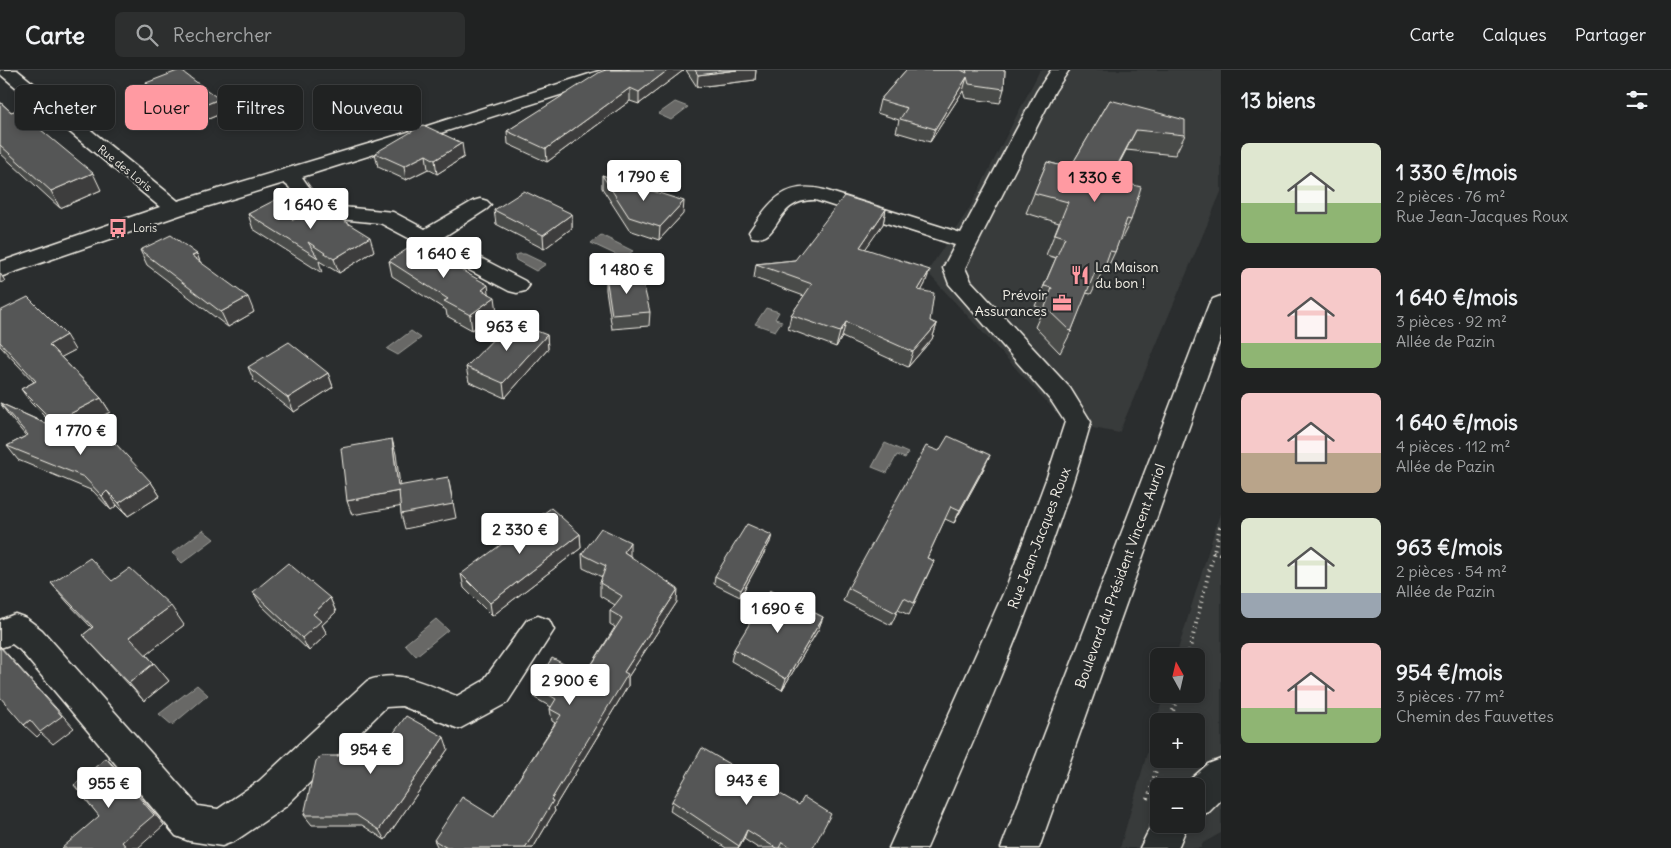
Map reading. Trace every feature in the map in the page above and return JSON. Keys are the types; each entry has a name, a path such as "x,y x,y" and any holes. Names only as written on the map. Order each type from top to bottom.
{"street":[{"name":"Rue des Loris","path":"6,70 175,209"},
{"path":"0,270 175,209 412,137 620,70"},
{"name":"Rue Jean-Jacques Roux","path":"908,848 988,670 1060,487 1078,422 1061,395 961,284 954,268 1046,90 1060,70"},
{"path":"286,174 298,184 305,198 327,212 385,217 517,286"},
{"path":"760,232 785,199 798,192 817,194 967,242"},
{"path":"426,238 480,205"},
{"name":"Boulevard du Président Vincent Auriol","path":"1020,848 1221,304"},
{"path":"0,634 15,628 31,640 189,824 222,828 272,794 379,692 402,691 459,713 495,692 538,630"},
{"path":"1205,791 1221,776"},
{"path":"1159,848 1166,833"}],"path":[{"path":"1190,648 1221,523"},
{"path":"1213,552 1221,556"}],"shaded area":[{"path":"1040,70 1221,70 1221,192 1119,433 1066,423 927,272 969,209"},
{"path":"675,102 688,107 671,120 658,114"},
{"path":"601,235 633,251 623,258 591,243"},
{"path":"525,254 546,264 536,271 516,260 515,256"},
{"path":"766,308 779,312 775,319 782,321 775,331 755,324"},
{"path":"411,331 421,338 398,355 387,349"},
{"path":"885,443 908,453 905,458 897,455 887,473 872,467"},
{"path":"1221,510 1221,833 1203,843 1201,848 1120,848 1150,743 1150,768 1205,768 1205,713 1159,713 1161,703 1205,703 1205,648 1178,648"},
{"path":"203,530 214,539 182,563 172,553"},
{"path":"436,619 448,630 416,656 405,644"},
{"path":"197,685 208,695 172,725 159,714"}],"building":[{"path":"180,70 200,85 149,85 146,83"},
{"path":"606,70 668,70 639,92 630,88 546,149 507,131 600,72"},
{"path":"695,70 737,70 698,75"},
{"path":"906,70 961,70 967,73 966,70 1005,70 1004,89 969,84 967,77 935,129 900,119 907,108 880,100"},
{"path":"208,91 218,98 208,104"},
{"path":"1110,100 1185,120 1185,135 1136,130 1110,179 1141,187 1131,220 1127,219 1115,252 1110,251 1102,274 1095,272 1071,332 1045,307 1052,288 1044,286 1065,237 1055,234 1068,202 1034,193 1047,162 1070,168"},
{"path":"0,102 11,112 15,111 15,130 41,130 93,173 51,191 0,145"},
{"path":"423,125 462,143 435,160 426,155 404,166 375,153 414,130 421,130"},
{"path":"602,175 684,201 660,227 629,217"},
{"path":"524,191 572,214 543,235 494,210"},
{"path":"844,196 886,209 860,247 930,270 918,290 934,293 930,321 937,324 913,352 846,322 840,332 791,315 812,284 756,264 795,260"},
{"path":"279,198 293,220 306,213 314,217 320,214 330,220 336,216 370,237 334,259 308,242 318,258 248,214"},
{"path":"171,235 197,254 192,256 248,297 221,312 140,250"},
{"path":"415,244 488,285 482,290 495,297 470,315 444,301 448,299 389,261"},
{"path":"641,274 650,312 612,315 606,276"},
{"path":"28,297 66,335 49,345 101,398 54,422 21,389 36,381 0,342 0,311"},
{"path":"511,321 547,335 503,383 466,367"},
{"path":"289,342 328,373 288,398 248,367"},
{"path":"0,403 64,432 58,426 116,444 151,482 119,503 107,491 102,496 84,477 7,446 28,435"},
{"path":"948,436 990,455 960,510 951,506 927,558 934,561 914,603 904,598 896,613 848,588 926,446 939,451"},
{"path":"392,439 398,486 448,477 453,504 401,514 399,491 347,501 341,448"},
{"path":"551,508 580,534 490,603 461,574"},
{"path":"747,524 772,535 741,590 715,576"},
{"path":"601,528 630,542 624,552 678,589 624,672 628,674 551,800 553,801 525,848 447,848 434,840 462,797 494,817 561,715 550,709 556,699 534,686 552,658 585,675 622,618 610,611 622,596 600,583 606,566 582,554"},
{"path":"90,558 112,581 130,568 171,606 129,637 154,663 129,683 83,635 93,627 51,583"},
{"path":"288,563 330,598 313,614 321,621 302,638 253,592"},
{"path":"770,590 823,617 786,679 734,649"},
{"path":"0,647 62,716 40,732 30,720 24,725 0,697"},
{"path":"406,716 444,737 379,830 356,815 304,815 316,761 322,756 339,756 341,747 369,747 377,737 387,742"},
{"path":"702,748 799,805 804,797 831,814 813,848 791,848 782,842 779,848 776,848 747,830 739,846 672,801"},
{"path":"106,758 154,815 122,842 127,848 62,848 99,816 74,785"}],"place":[{"name":"Loris","path":"118,228"},
{"name":"La Maison du bon !","path":"1080,275"},
{"name":"Prévoir Assurances","path":"1062,303"}]}
